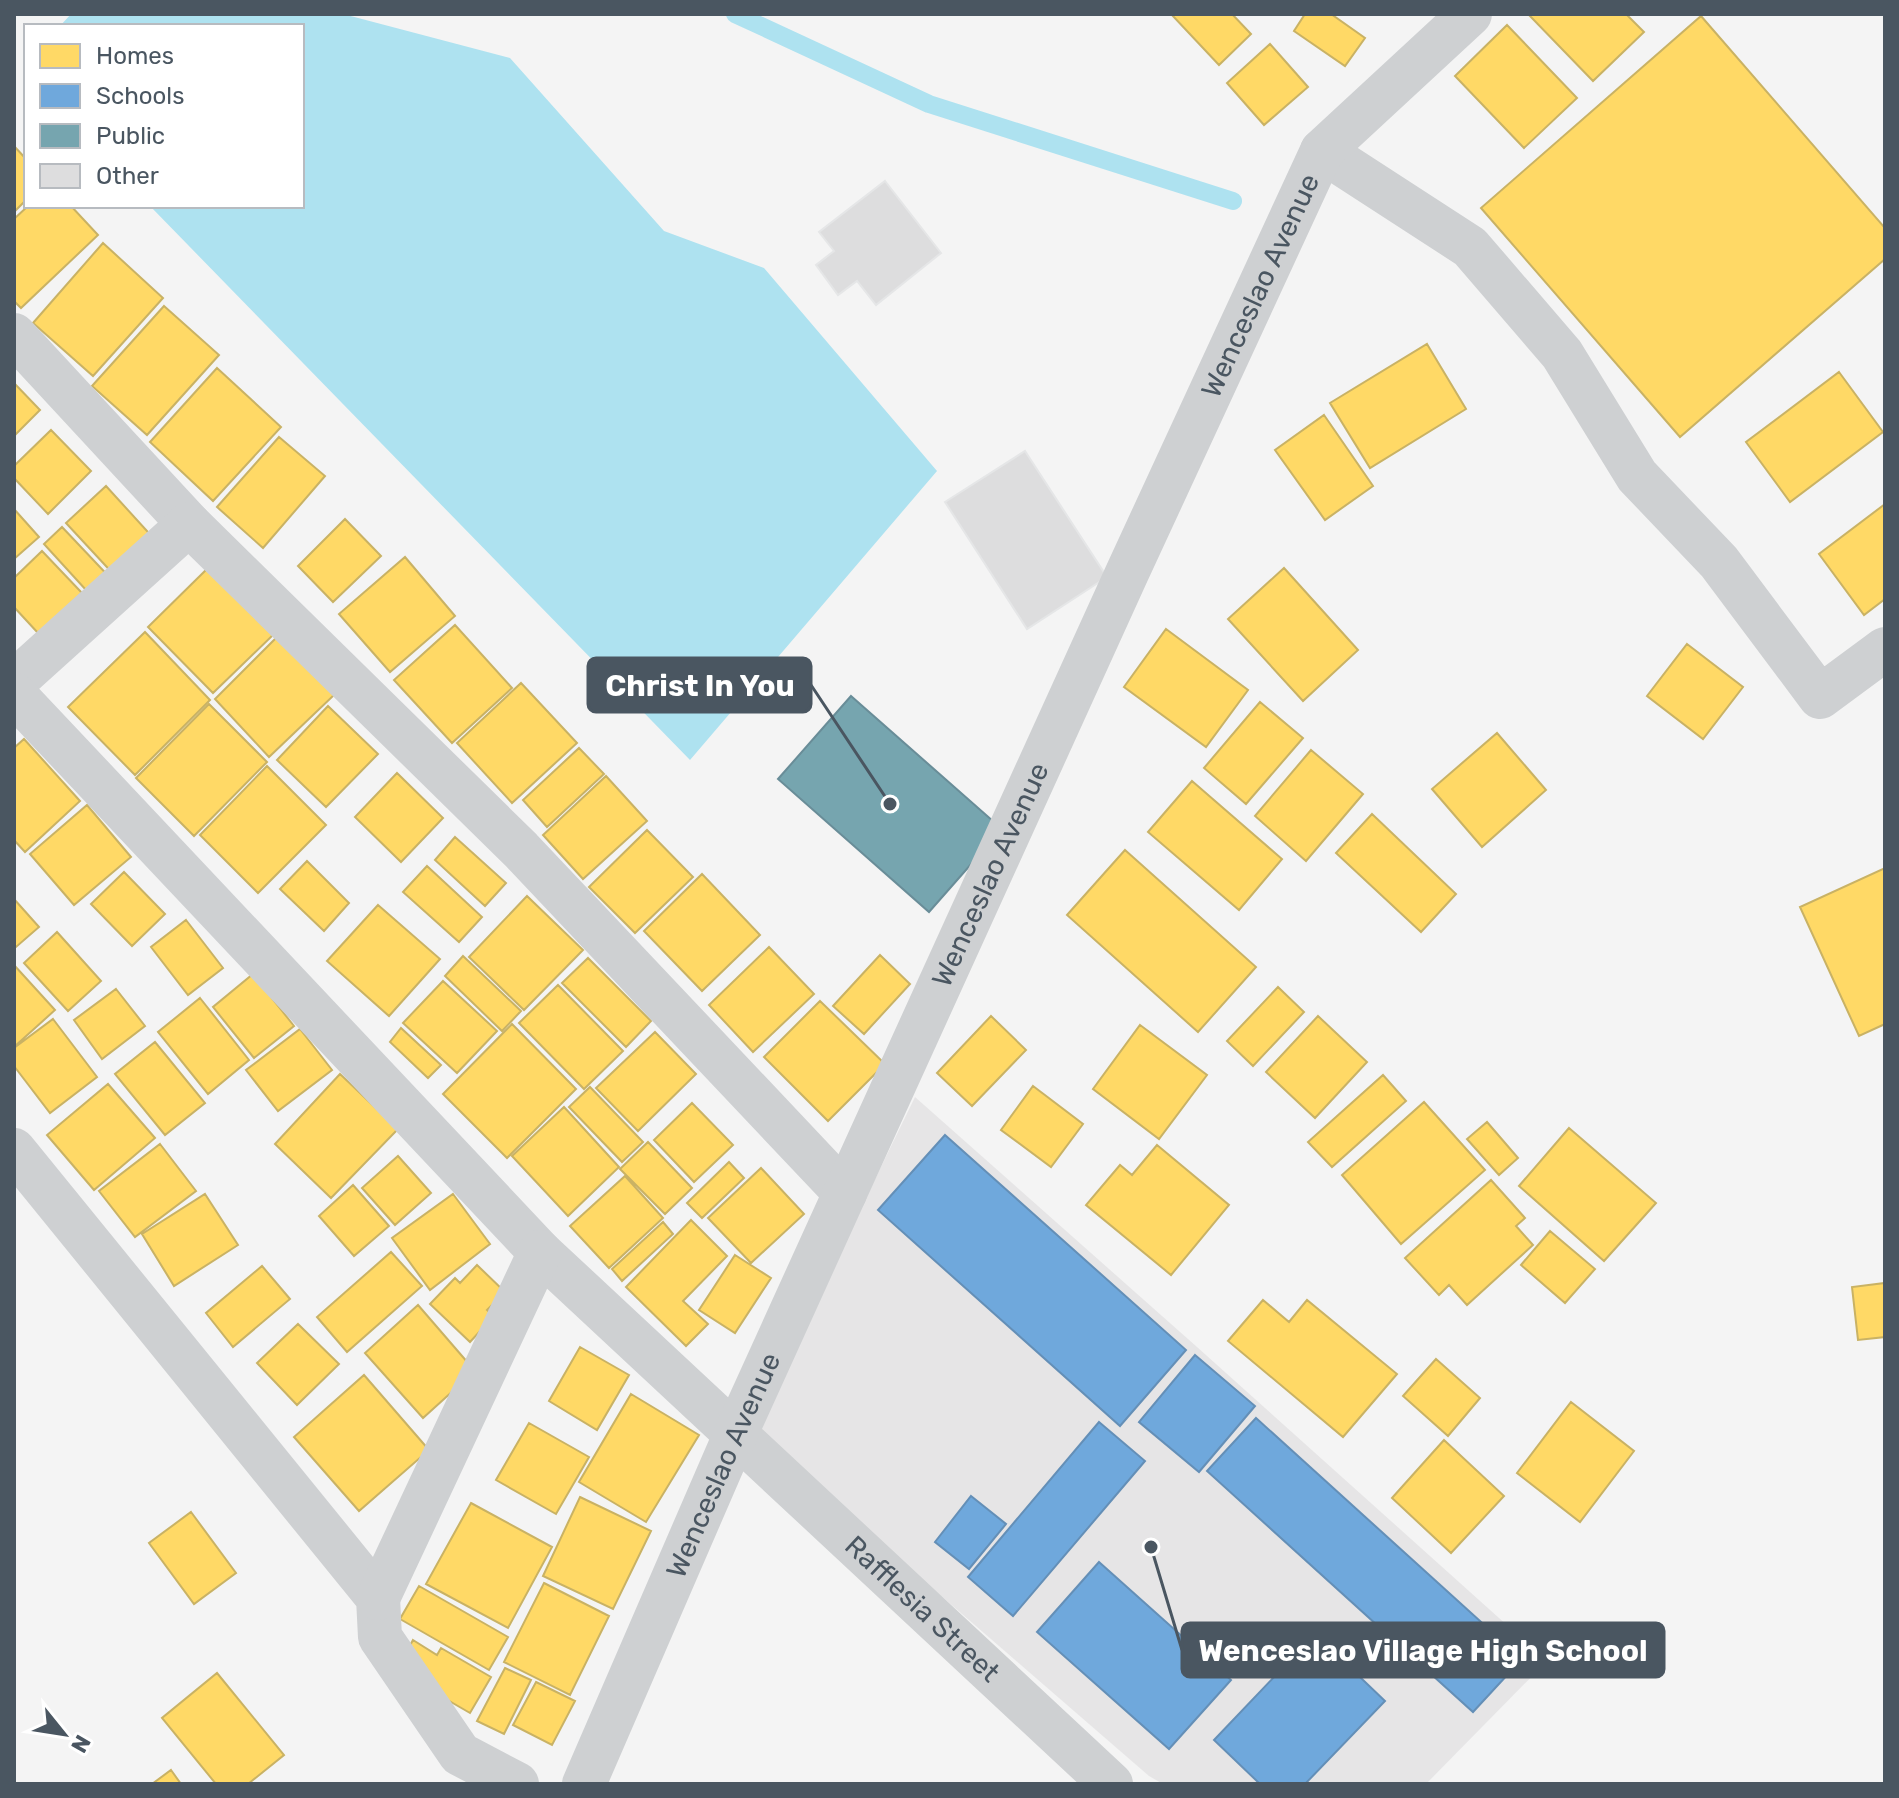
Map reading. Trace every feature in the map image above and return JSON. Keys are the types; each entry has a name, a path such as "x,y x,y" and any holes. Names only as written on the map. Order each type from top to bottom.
{"street":[{"name":"Wenceslao Avenue","path":"584,1784 736,1433 1322,151 1470,14"},
{"path":"1322,151 1470,247 1562,354 1637,476 1719,562 1820,697 1885,649"},
{"path":"14,335 189,524 521,850 845,1193"},
{"path":"14,682 189,524"},
{"name":"Rafflesia Street","path":"14,694 540,1252 1111,1784"},
{"path":"14,1150 378,1598"},
{"path":"517,1784 460,1754 380,1637 378,1598 540,1252"}],"shaded area":[{"path":"915,1097 1547,1661 1426,1784 1163,1784 1149,1776 752,1432"}],"water":[{"path":"71,14 343,14 510,58 664,231 764,268 937,471 690,760 152,208 304,208 304,24 62,24"}],"building: Homes":[{"path":"1171,14 1232,14 1251,34 1219,65"},
{"path":"1305,14 1331,14 1365,38 1345,66 1294,31"},
{"path":"1528,14 1626,14 1644,32 1593,81"},
{"path":"1701,16 1885,228 1885,259 1680,437 1481,208"},
{"path":"1507,25 1577,98 1524,148 1455,76"},
{"path":"1270,44 1308,87 1264,125 1227,83"},
{"path":"14,146 24,157 24,202 14,212"},
{"path":"26,208 73,208 98,235 21,308 14,301 14,219"},
{"path":"103,243 163,298 93,376 33,323"},
{"path":"164,306 219,355 147,435 92,386"},
{"path":"1427,344 1466,409 1370,468 1330,403"},
{"path":"217,368 281,427 213,501 150,442"},
{"path":"1839,372 1883,432 1790,502 1746,442"},
{"path":"14,383 40,410 14,436"},
{"path":"1324,415 1373,486 1325,520 1275,450"},
{"path":"51,430 91,471 48,514 14,478 14,466"},
{"path":"279,437 325,476 263,548 217,507"},
{"path":"106,486 157,542 118,579 66,523"},
{"path":"1885,504 1885,599 1864,615 1819,554"},
{"path":"14,509 39,537 14,559"},
{"path":"345,519 381,556 333,602 298,566"},
{"path":"62,527 116,584 97,602 44,544"},
{"path":"42,551 82,593 38,633 14,607 14,578"},
{"path":"405,557 455,616 390,672 339,614"},
{"path":"209,567 274,634 213,693 148,627"},
{"path":"1284,568 1358,650 1303,701 1228,619"},
{"path":"455,625 512,688 452,743 394,680"},
{"path":"1166,629 1248,690 1206,747 1124,687"},
{"path":"145,632 210,700 135,775 68,707"},
{"path":"278,636 334,695 269,757 215,699"},
{"path":"1687,644 1743,687 1703,739 1647,696"},
{"path":"521,683 577,743 512,803 457,743"},
{"path":"1260,702 1303,738 1246,804 1204,768"},
{"path":"209,704 267,762 194,836 136,778"},
{"path":"328,706 378,754 326,807 277,760"},
{"path":"1497,733 1546,790 1482,847 1432,789"},
{"path":"24,739 80,801 25,852 14,840 14,748"},
{"path":"579,748 604,774 547,827 523,800"},
{"path":"1311,750 1363,794 1306,861 1255,816"},
{"path":"267,766 326,825 258,893 200,835"},
{"path":"397,773 443,818 401,862 355,817"},
{"path":"606,776 647,821 583,879 543,835"},
{"path":"1192,781 1282,859 1239,910 1148,832"},
{"path":"87,805 131,857 74,905 30,854"},
{"path":"1372,814 1456,894 1421,932 1336,853"},
{"path":"647,830 693,877 635,933 589,887"},
{"path":"455,837 506,883 485,906 435,860"},
{"path":"1125,850 1256,967 1198,1032 1067,915"},
{"path":"307,861 349,903 324,931 280,889"},
{"path":"427,866 482,917 459,942 403,892"},
{"path":"1885,868 1885,1024 1859,1036 1800,907"},
{"path":"124,872 165,914 132,946 91,904"},
{"path":"702,874 760,935 702,991 644,931"},
{"path":"527,896 583,950 524,1010 469,957"},
{"path":"14,899 39,927 16,947 14,945"},
{"path":"378,905 440,959 389,1016 327,961"},
{"path":"186,920 223,968 188,995 151,947"},
{"path":"57,932 101,981 68,1011 24,963"},
{"path":"769,947 814,994 753,1052 709,1005"},
{"path":"880,955 910,984 864,1034 833,1006"},
{"path":"463,956 521,1011 502,1031 445,976"},
{"path":"588,958 651,1021 626,1047 562,983"},
{"path":"14,965 55,1010 14,1047"},
{"path":"253,974 294,1026 254,1058 213,1007"},
{"path":"443,981 497,1031 457,1073 403,1023"},
{"path":"558,985 623,1051 584,1089 519,1023"},
{"path":"1278,987 1304,1012 1253,1066 1227,1041"},
{"path":"116,989 145,1026 102,1059 74,1020"},
{"path":"200,998 249,1060 208,1094 158,1032"},
{"path":"820,1001 885,1064 828,1121 764,1057"},
{"path":"991,1016 1026,1050 972,1106 937,1073"},
{"path":"1318,1016 1367,1062 1315,1118 1266,1072"},
{"path":"53,1019 97,1077 50,1113 14,1066 14,1048"},
{"path":"512,1024 576,1089 507,1158 443,1094"},
{"path":"1140,1025 1207,1075 1159,1139 1093,1089"},
{"path":"401,1028 441,1065 428,1078 390,1042"},
{"path":"300,1029 332,1070 278,1111 246,1070"},
{"path":"655,1032 696,1074 638,1131 596,1088"},
{"path":"155,1042 205,1103 165,1135 115,1074"},
{"path":"340,1074 398,1129 331,1198 275,1144"},
{"path":"1383,1075 1406,1101 1332,1167 1308,1142"},
{"path":"108,1084 155,1138 94,1190 47,1135"},
{"path":"1033,1086 1083,1124 1051,1167 1001,1130"},
{"path":"590,1087 643,1142 622,1162 569,1107"},
{"path":"1424,1102 1485,1170 1401,1244 1342,1175"},
{"path":"692,1103 733,1145 694,1182 654,1140"},
{"path":"564,1107 619,1167 568,1216 512,1156"},
{"path":"1487,1122 1518,1158 1499,1175 1467,1139"},
{"path":"1569,1128 1656,1203 1604,1261 1519,1186"},
{"path":"648,1142 692,1188 665,1214 620,1169"},
{"path":"160,1144 196,1191 135,1237 99,1191"},
{"path":"1157,1145 1229,1205 1171,1275 1086,1205 1120,1165 1132,1175"},
{"path":"398,1156 431,1193 395,1225 362,1188"},
{"path":"729,1162 744,1178 702,1218 687,1203"},
{"path":"761,1168 804,1214 751,1263 708,1218"},
{"path":"625,1176 663,1218 609,1268 570,1226"},
{"path":"1491,1180 1525,1218 1516,1226 1533,1245 1467,1305 1449,1285 1439,1295 1405,1258"},
{"path":"353,1185 389,1226 354,1256 319,1216"},
{"path":"205,1194 238,1245 174,1286 142,1234"},
{"path":"453,1194 490,1244 430,1290 392,1238"},
{"path":"691,1220 727,1256 683,1301 708,1324 686,1346 626,1287"},
{"path":"663,1222 673,1234 622,1281 612,1269"},
{"path":"1550,1231 1595,1269 1565,1303 1521,1265"},
{"path":"391,1252 422,1286 347,1352 317,1317"},
{"path":"735,1255 771,1278 735,1333 699,1310"},
{"path":"477,1265 505,1292 487,1310 494,1316 470,1342 430,1304 455,1278 460,1283"},
{"path":"262,1266 290,1299 233,1347 206,1313"},
{"path":"1885,1283 1885,1337 1858,1340 1852,1287"},
{"path":"1263,1300 1289,1322 1307,1300 1397,1374 1343,1437 1228,1341"},
{"path":"418,1305 475,1371 423,1418 365,1353"},
{"path":"298,1324 339,1364 297,1405 257,1363"},
{"path":"580,1347 629,1375 597,1430 549,1401"},
{"path":"1436,1359 1480,1398 1448,1436 1403,1396"},
{"path":"364,1375 429,1450 359,1511 294,1437"},
{"path":"631,1394 699,1435 646,1522 579,1482"},
{"path":"1571,1402 1634,1451 1580,1522 1517,1473"},
{"path":"529,1423 589,1457 556,1514 496,1480"},
{"path":"1444,1440 1504,1496 1451,1553 1392,1498"},
{"path":"580,1497 651,1531 613,1609 543,1576"},
{"path":"471,1503 552,1547 508,1628 426,1584"},
{"path":"191,1512 236,1573 194,1604 149,1543"},
{"path":"544,1583 609,1616 570,1695 504,1662"},
{"path":"419,1586 508,1637 489,1670 400,1619"},
{"path":"413,1640 437,1655 441,1648 491,1677 470,1713 420,1684 401,1662"},
{"path":"505,1668 531,1680 504,1734 477,1721"},
{"path":"217,1673 284,1755 248,1784 216,1784 162,1718"},
{"path":"536,1682 575,1701 552,1745 513,1725"},
{"path":"171,1770 181,1784 152,1784"}],"building: Schools":[{"path":"945,1135 1186,1350 1120,1426 878,1210"},
{"path":"1195,1355 1255,1406 1199,1472 1139,1422"},
{"path":"1256,1418 1522,1659 1473,1712 1207,1471"},
{"path":"1099,1422 1145,1461 1013,1616 968,1577"},
{"path":"971,1496 1006,1524 969,1569 935,1542"},
{"path":"1099,1562 1231,1680 1169,1749 1037,1632"},
{"path":"1315,1634 1385,1701 1305,1784 1260,1784 1214,1740"}],"building: Public":[{"path":"851,696 1002,829 929,912 778,779"}],"building: Other":[{"path":"885,181 941,253 876,305 857,281 838,295 816,265 834,251 819,232"},
{"path":"1025,451 1107,577 1027,629 945,502"}],"waterway":[{"path":"735,14 929,104 1233,201"}],"place":[{"name":"Christ In You","path":"890,804"},
{"name":"Wenceslao Village High School","path":"1151,1547"}]}
